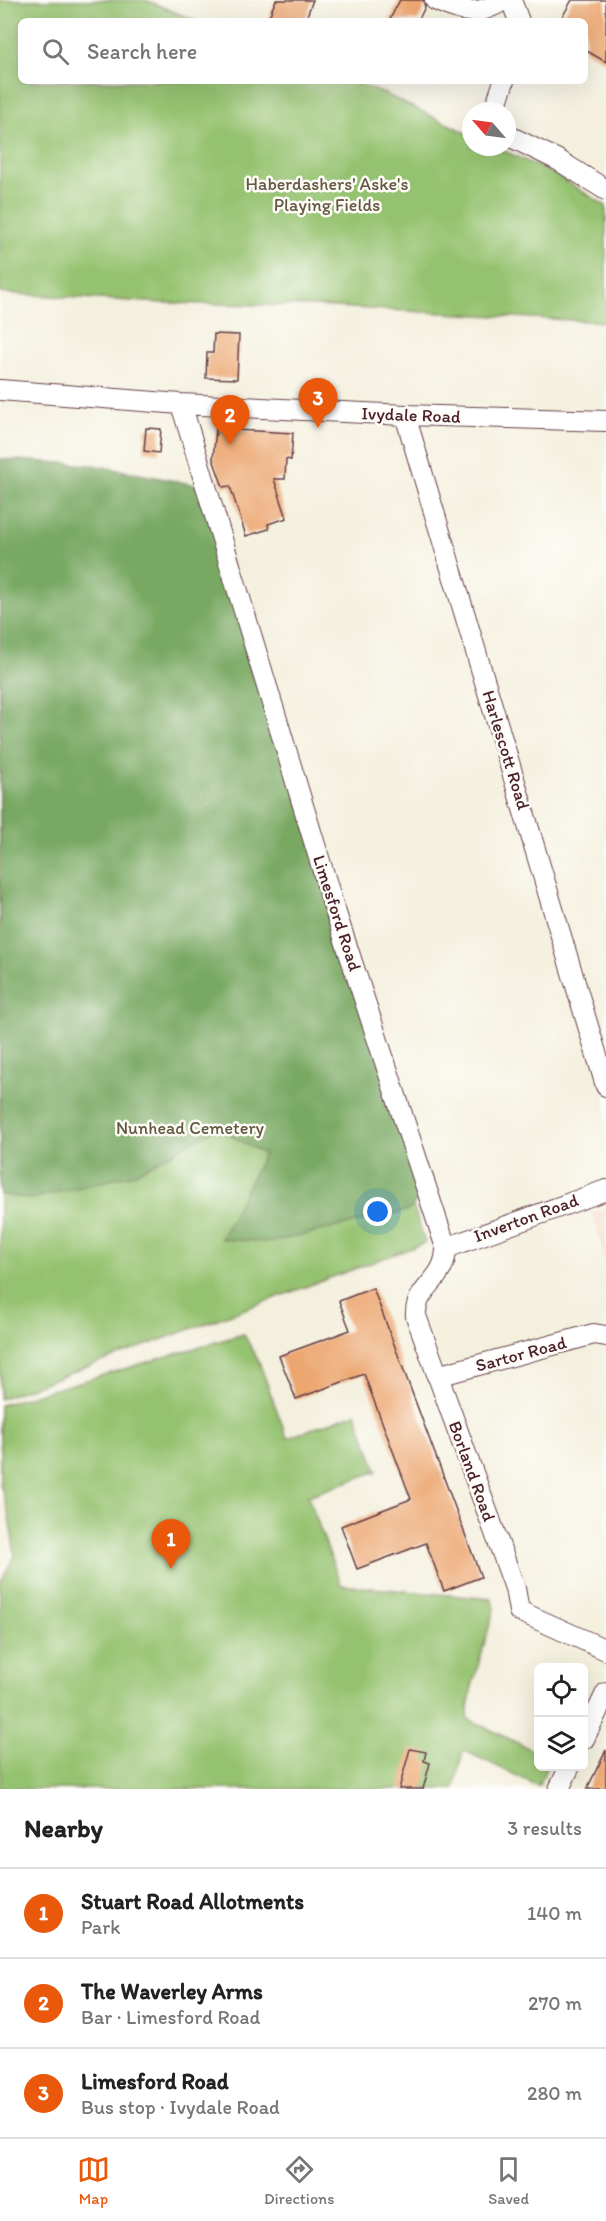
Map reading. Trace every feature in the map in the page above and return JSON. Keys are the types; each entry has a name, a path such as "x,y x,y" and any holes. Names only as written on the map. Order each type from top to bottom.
{"street":[{"path":"435,0 469,12 480,12 504,0"},
{"path":"511,0 518,18"},
{"path":"497,102 503,84"},
{"path":"516,139 558,160 606,190"},
{"name":"Ivydale Road","path":"0,390 181,404 405,415 606,421"},
{"name":"Limesford Road","path":"181,404 333,904 446,1248"},
{"name":"Harlescott Road","path":"405,415 606,1086"},
{"name":"Inverton Road","path":"446,1248 606,1190"},
{"name":"Borland Road","path":"446,1248 443,1268 418,1298 415,1307 416,1316 515,1588 519,1611 606,1650"},
{"name":"Sartor Road","path":"436,1376 594,1334 606,1335"},
{"path":"588,1731 606,1693"},
{"path":"559,1789 568,1771"}],"shaded area":[{"path":"606,1208 606,1261 592,1213"}],"green space":[{"name":"Haberdashers' Aske's Playing Fields","path":"0,0 146,0 189,18 18,18 18,84 358,84 383,93 462,131 462,156 515,156 554,174 606,206 606,322 317,306 163,303 0,293"},
{"name":"Nunhead Cemetery","path":"0,459 93,465 206,487 426,1189 409,1210 272,1242 221,1239 264,1154 217,1128 134,1174 31,1199 0,1194"},
{"name":"Nunhead Cemetery","path":"0,490 190,501 425,1243 0,1399"},
{"path":"244,1334 259,1362 287,1438 356,1413 377,1471 308,1496 341,1585 492,1599 494,1610 471,1690 467,1718 534,1751 534,1771 545,1771 538,1786 463,1750 454,1789 0,1789 0,1583 15,1555 8,1511 0,1484 0,1405"}],"building":[{"path":"276,0 313,0 306,18 268,18"},
{"path":"400,0 423,0 425,7 420,18 391,18"},
{"path":"572,0 606,0 606,62 588,52 588,18 562,18"},
{"path":"214,334 239,335 237,379 206,378 207,353 213,353"},
{"path":"146,428 161,429 159,453 144,451"},
{"path":"216,429 293,433 291,460 286,459 285,479 274,479 287,518 268,524 269,529 246,536 230,486 223,487 213,459"},
{"path":"373,1288 481,1577 444,1591 426,1543 357,1569 341,1526 411,1499 364,1374 296,1399 279,1356 350,1330 339,1301"},
{"path":"410,1749 426,1752 424,1761 430,1763 423,1789 399,1789"},
{"path":"606,1750 606,1789 587,1789"}],"place":[{"name":"Limesford Road","path":"318,428"},
{"name":"The Waverley Arms","path":"230,445"},
{"name":"Stuart Road Allotments","path":"171,1569"}]}
